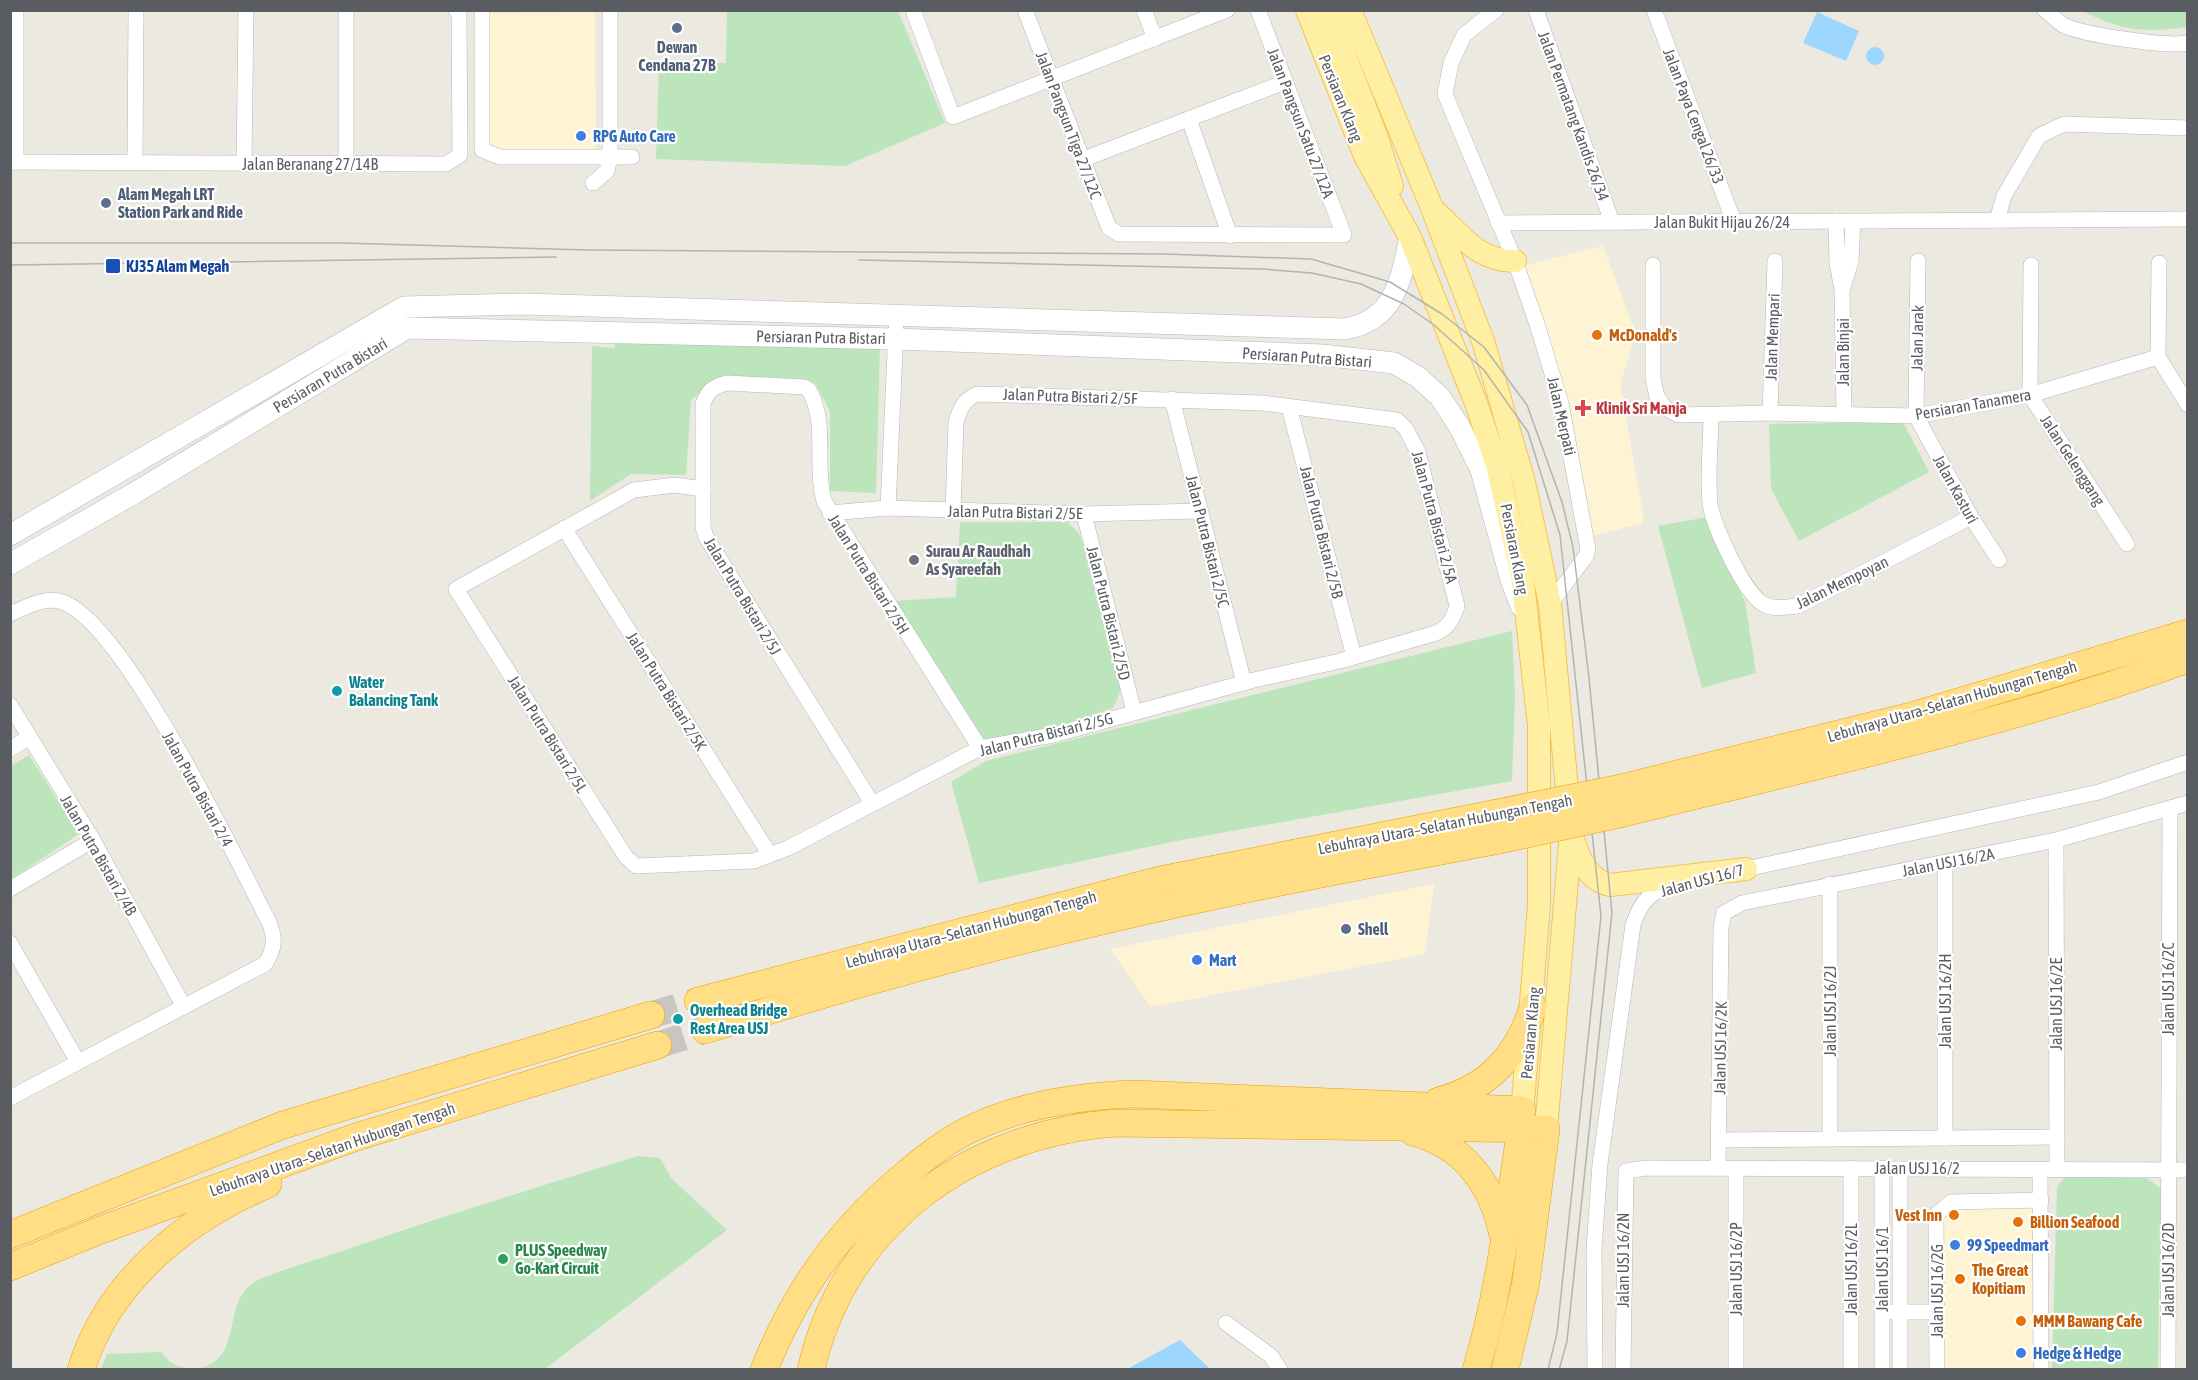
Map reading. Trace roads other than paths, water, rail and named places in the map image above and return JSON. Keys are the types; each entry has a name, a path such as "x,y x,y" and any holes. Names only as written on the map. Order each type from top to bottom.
{"highway":[{"name":"Lebuhraya Utara–Selatan Hubungan Tengah","path":"1622,800 2187,633"},
{"name":"Lebuhraya Utara–Selatan Hubungan Tengah","path":"705,1030 785,1005 1061,932 1496,827 2051,705 2187,659"},
{"name":"Lebuhraya Utara–Selatan Hubungan Tengah","path":"698,1001 1160,880 1496,827"},
{"path":"1407,1104 1432,1103 1456,1097 1478,1086 1498,1071 1522,1038 1533,1007"},
{"name":"Lebuhraya Utara–Selatan Hubungan Tengah","path":"10,1235 283,1125 651,1015"},
{"name":"Lebuhraya Utara–Selatan Hubungan Tengah","path":"10,1267 98,1231 356,1137 658,1045"},
{"path":"764,1370 797,1297 843,1235 867,1208 917,1164 974,1127 1049,1103 1124,1094 1175,1094 1407,1104 1535,1119"},
{"path":"811,1370 825,1326 838,1296 871,1244 917,1197 943,1178 1007,1145 1083,1125 1115,1122 1389,1125 1535,1119"},
{"path":"1476,1370 1489,1325 1504,1244 1535,1119"},
{"path":"1524,1370 1526,1282 1535,1119"},
{"path":"1389,1125 1429,1136 1451,1148 1469,1164 1484,1183 1495,1205 1504,1244"},
{"path":"81,1370 87,1348 107,1310 152,1257 221,1209 262,1187 323,1161 356,1137"},
{"path":"1505,1370 1526,1282"}],"main road":[{"name":"Persiaran Klang","path":"1306,10 1365,156 1386,197 1406,228 1476,403 1497,465 1514,532 1528,623 1539,725 1539,905 1533,1007 1535,1119"},
{"path":"1327,10 1376,135 1406,228"},
{"name":"Persiaran Klang","path":"1350,10 1432,208 1491,367 1524,482 1550,604 1562,710 1571,833 1535,1119"},
{"path":"1359,10 1365,50"},
{"path":"1432,208 1476,251 1494,260 1515,261"},
{"name":"Persiaran Putra Bistari","path":"10,535 404,307 524,304 1345,329 1364,325 1389,304 1396,288 1406,228"},
{"name":"Persiaran Putra Bistari","path":"10,564 133,494 407,328 896,339 1322,355 1394,363 1418,377 1440,397 1460,426 1481,470 1511,580 1528,623"},
{"path":"1571,833 1582,864 1593,878 1610,885 1746,868"}],"street":[{"path":"13,162 16,10"},
{"path":"135,162 136,10"},
{"path":"244,164 246,10"},
{"path":"346,10 346,165"},
{"name":"Jalan Beranang 27/14B","path":"13,162 446,164 460,155 459,14 456,10"},
{"path":"482,10 482,150 500,157 632,157"},
{"path":"593,183 607,171 610,157 610,10"},
{"path":"913,10 953,117 1227,10"},
{"name":"Jalan Pangsun Tiga 27/12C","path":"1024,10 1109,228 1119,234 1230,236"},
{"path":"1144,10 1155,39"},
{"name":"Jalan Pangsun Satu 27/12A","path":"1230,236 1344,235 1258,10"},
{"path":"1496,10 1464,35 1451,63 1444,94 1498,223"},
{"name":"Jalan Permatang Kandis 26/34","path":"1536,10 1612,222"},
{"name":"Jalan Paya Cengal 26/33","path":"1654,10 1734,222"},
{"path":"2045,10 2064,25 2108,35 2174,45 2187,43"},
{"path":"1084,159 1285,82"},
{"path":"1189,119 1230,236"},
{"path":"1997,220 2004,196 2039,136 2064,124 2187,128"},
{"name":"Jalan Bukit Hijau 26/24","path":"1498,223 2187,219"},
{"name":"Jalan Binjai","path":"1836,221 1837,263 1842,290 1844,415"},
{"name":"Jalan Binjai","path":"1842,290 1851,261 1853,221"},
{"name":"Jalan Merpati","path":"1498,223 1515,261 1561,403 1588,540 1586,556 1550,604"},
{"name":"Jalan Mempari","path":"1770,413 1775,261"},
{"name":"Jalan Jarak","path":"1916,416 1918,261"},
{"path":"2159,263 2158,357 2187,405"},
{"name":"Persiaran Tanamera","path":"1653,265 1653,378 1657,397 1665,408 1679,415 1770,413 1916,416 2030,395 2158,357"},
{"path":"2030,395 2031,265"},
{"path":"888,508 896,339 895,316"},
{"name":"Jalan Putra Bistari 2/5J","path":"804,387 727,383 707,391 703,404 703,527 706,537 872,803"},
{"name":"Jalan Putra Bistari 2/5H","path":"804,387 809,390 817,407 820,488 830,513 980,748"},
{"name":"Jalan Putra Bistari 2/5F","path":"953,511 957,422 960,409 967,399 977,394 1172,399 1289,407"},
{"name":"Jalan Gelenggang","path":"2030,395 2127,544"},
{"name":"Jalan Putra Bistari 2/5C","path":"1172,399 1244,683"},
{"name":"Jalan Putra Bistari 2/5A","path":"1289,407 1397,420 1406,429 1418,452 1455,594 1457,606 1453,619 1445,629 1354,657"},
{"name":"Jalan Putra Bistari 2/5B","path":"1289,407 1354,657"},
{"name":"Jalan Mempoyan","path":"1710,415 1710,502 1714,523 1752,595 1764,604 1779,608 1798,606 1971,517"},
{"name":"Jalan Kasturi","path":"1916,416 1971,517 1999,560"},
{"path":"564,528 634,490 675,485 703,489"},
{"name":"Jalan Putra Bistari 2/5E","path":"830,513 888,508 1084,514 1200,511"},
{"name":"Jalan Putra Bistari 2/5D","path":"1084,514 1134,712"},
{"name":"Jalan Putra Bistari 2/5L","path":"564,528 456,589 626,857 636,866 649,867"},
{"name":"Jalan Putra Bistari 2/5K","path":"564,528 770,855"},
{"name":"Jalan Putra Bistari 2/4","path":"10,614 48,600 63,602 76,609 114,646 141,687 190,773 273,930 274,949 265,964 10,1098"},
{"name":"Jalan Putra Bistari 2/5G","path":"649,867 754,861 980,748 1053,735 1244,683 1354,657"},
{"name":"Jalan Putra Bistari 2/4B","path":"10,705 93,840 184,1007"},
{"path":"10,749 30,737"},
{"name":"Jalan USJ 16/7","path":"1595,1370 1594,1249 1600,1164 1633,925 1639,907 1646,897 1660,889 1746,868 2099,792 2187,762"},
{"name":"Jalan USJ 16/2A","path":"1721,928 1724,913 1742,903 2056,840 2187,803"},
{"name":"Jalan USJ 16/2C","path":"2168,1170 2170,808"},
{"path":"10,889 93,840"},
{"name":"Jalan USJ 16/2E","path":"2056,840 2057,1169"},
{"name":"Jalan USJ 16/2H","path":"1945,864 1945,1138"},
{"name":"Jalan USJ 16/2J","path":"1830,884 1830,1139"},
{"name":"Jalan USJ 16/2K","path":"1719,1168 1721,928"},
{"path":"10,943 78,1062"},
{"name":"Jalan USJ 16/2","path":"1719,1140 2057,1137"},
{"name":"Jalan USJ 16/2","path":"1646,1168 2187,1170"},
{"name":"Jalan USJ 16/2N","path":"1623,1370 1626,1171 1646,1168"},
{"name":"Jalan USJ 16/2P","path":"1736,1168 1736,1370"},
{"name":"Jalan USJ 16/2L","path":"1851,1168 1851,1370"},
{"name":"Jalan USJ 16/1","path":"1882,1168 1882,1370"},
{"name":"Jalan USJ 16/1","path":"1899,1169 1899,1370"},
{"path":"2040,1169 2041,1370"},
{"name":"Jalan USJ 16/2D","path":"2168,1170 2168,1370"},
{"name":"Jalan USJ 16/2G","path":"1937,1370 1936,1215 1951,1202 2041,1200"},
{"path":"1882,1311 1937,1311"},
{"path":"1226,1323 1271,1356 1280,1370"}],"water":[{"path":"1817,12 1859,31 1846,61 1803,43"},
{"path":"1875,47 1881,50 1884,56 1881,62 1875,65 1869,62 1866,56 1869,50"},
{"path":"1180,1340 1210,1369 1129,1369 1129,1368"}],"tunnel":[{"path":"651,1015 698,1001"},
{"path":"658,1045 705,1030"}],"tram line":[{"path":"10,243 342,243 588,250 1164,254 1311,259 1390,282 1442,314 1484,347 1527,405 1562,502 1573,547 1589,678 1612,913 1567,1341 1559,1370"},
{"path":"10,265 556,257"},
{"path":"859,260 1262,269 1312,273 1361,284 1404,304 1434,325 1484,370 1528,432 1560,535 1601,916 1557,1333 1548,1370"}],"place":[{"name":"Dewan Cendana 27B","path":"677,28"},
{"name":"RPG Auto Care","path":"581,136"},
{"name":"Alam Megah LRT Station Park and Ride","path":"106,203"},
{"name":"KJ35 Alam Megah","path":"113,266"},
{"name":"McDonald's","path":"1597,335"},
{"name":"Klinik Sri Manja","path":"1583,408"},
{"name":"Surau Ar Raudhah As Syareefah","path":"914,560"},
{"name":"Water Balancing Tank","path":"337,691"},
{"name":"Shell","path":"1346,929"},
{"name":"Mart","path":"1197,960"},
{"name":"Overhead Bridge Rest Area USJ","path":"678,1019"},
{"name":"Vest Inn","path":"1954,1215"},
{"name":"Billion Seafood","path":"2018,1222"},
{"name":"99 Speedmart","path":"1955,1245"},
{"name":"PLUS Speedway Go-Kart Circuit","path":"503,1259"},
{"name":"The Great Kopitiam","path":"1960,1279"},
{"name":"MMM Bawang Cafe","path":"2021,1321"},
{"name":"Hedge & Hedge","path":"2021,1353"}]}
